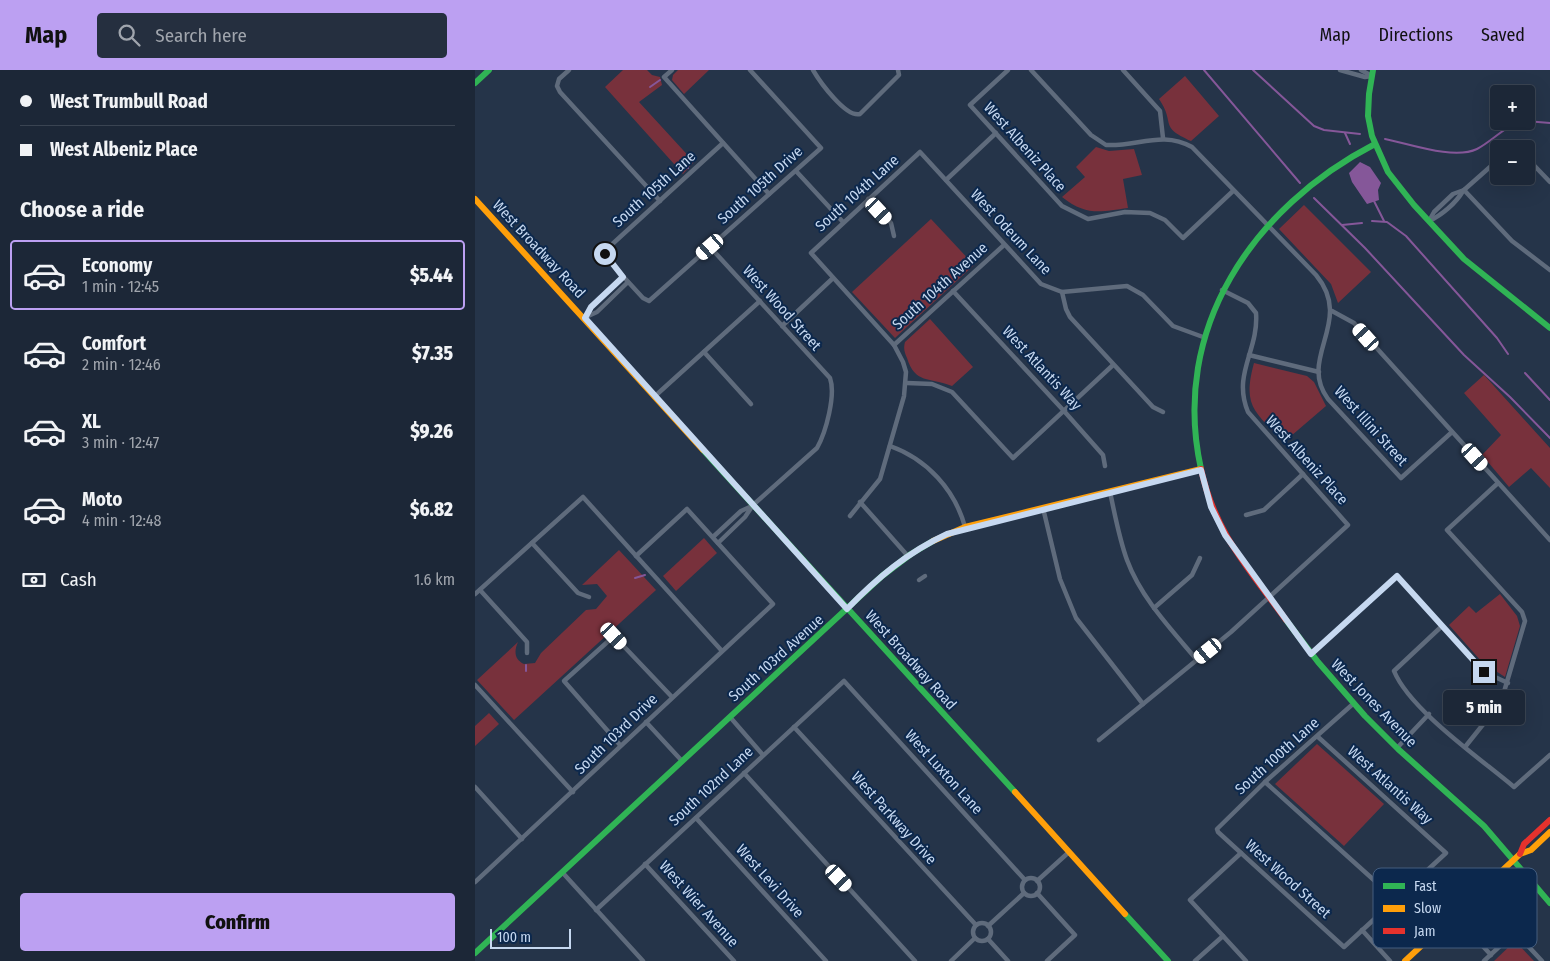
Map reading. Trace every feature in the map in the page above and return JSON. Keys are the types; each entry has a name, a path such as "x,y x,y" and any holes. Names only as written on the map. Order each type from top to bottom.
{"street":[{"path":"475,83 489,70"},
{"path":"569,70 559,78 557,86 659,201"},
{"path":"672,70 664,78 769,194"},
{"name":"South 105th Drive","path":"628,282 643,298 649,301 821,148 750,70"},
{"path":"813,70 831,94 854,116 860,114 898,72"},
{"name":"West Albeniz Place","path":"1008,70 970,105 1062,206 1088,219 1125,212 1150,213 1165,220 1183,238 1233,191"},
{"path":"1031,70 1091,135 1106,145 1163,138 1175,139 1192,147 1321,280 1327,289 1332,312 1319,359 1319,372 1249,355 1257,320 1256,313 1252,308 1223,290"},
{"path":"1123,70 1160,111 1163,138"},
{"path":"1340,70 1365,77 1372,73"},
{"path":"1361,70 1372,73"},
{"path":"1372,73 1369,114 1375,144 1391,179 1469,264 1550,328"},
{"path":"945,180 996,133"},
{"name":"South 105th Lane","path":"623,277 605,254 608,248 723,143"},
{"path":"1201,470 1194,426 1196,376 1203,337 1223,290 1241,259 1268,227 1329,170 1353,154 1375,144"},
{"name":"West Odeum Lane","path":"920,152 1041,284 1062,292"},
{"name":"South 104th Lane","path":"832,279 811,253 920,152"},
{"path":"1535,166 1550,182"},
{"path":"1429,221 1434,212 1453,194 1463,190 1490,167"},
{"path":"796,171 843,222"},
{"path":"1463,190 1512,241 1550,270"},
{"name":"West Broadway Road","path":"475,199 1168,961"},
{"path":"869,199 891,223 893,236"},
{"name":"South 104th Avenue","path":"894,345 1004,245"},
{"name":"West Wood Street","path":"710,247 830,378 833,388 817,448 753,505"},
{"path":"623,277 628,282 597,312 585,318 591,307 623,277"},
{"path":"782,326 832,279 894,345 903,362 907,383 880,479 850,516"},
{"path":"1163,412 1153,407 1113,366 1070,317 1062,292 1117,286 1137,290 1173,326 1203,337"},
{"name":"West Atlantis Way","path":"953,291 1065,411 1103,456 1105,466"},
{"path":"654,397 759,301"},
{"path":"1332,312 1354,323 1550,540"},
{"path":"704,352 751,404"},
{"name":"West Albeniz Place","path":"1249,355 1241,387 1242,398 1248,412 1348,525 1270,597"},
{"path":"907,383 932,384 952,392 1013,458 1113,366"},
{"name":"West Illini Street","path":"1319,372 1322,388 1328,400 1401,478 1453,432"},
{"path":"890,446 914,455 935,476 957,502 965,527"},
{"name":"South 103rd Avenue","path":"475,953 907,555 936,539 965,527 1201,470"},
{"name":"West Jones Avenue","path":"1201,470 1211,507 1225,535 1311,654 1397,748 1471,812 1519,868"},
{"path":"1246,515 1264,510 1303,474"},
{"path":"1465,747 1501,702 1525,621 1522,612 1447,530 1498,483"},
{"path":"1110,492 1127,560 1144,594 1197,660"},
{"path":"475,594 583,497 722,651"},
{"path":"860,502 907,555"},
{"path":"713,537 741,512 753,505"},
{"path":"636,556 687,509 718,543 745,517 753,505"},
{"path":"1043,508 1060,579 1076,618 1143,704"},
{"path":"532,543 578,593 589,597"},
{"name":"South 103rd Drive","path":"475,882 773,604 718,543"},
{"path":"1154,608 1192,576 1200,558"},
{"path":"919,580 925,576"},
{"path":"1311,654 1397,576 1484,672 1508,683"},
{"path":"480,590 527,642 527,653"},
{"path":"1099,740 1270,597"},
{"path":"1442,626 1394,671 1399,683 1465,747 1514,787 1550,755"},
{"path":"621,745 564,681 614,636 672,698"},
{"name":"South 102nd Lane","path":"596,910 844,681"},
{"name":"West Luxton Lane","path":"844,681 1025,880"},
{"path":"475,685 573,792"},
{"name":"South 100th Lane","path":"1217,829 1265,782 1354,702"},
{"path":"1397,748 1429,714"},
{"path":"730,717 763,755"},
{"path":"646,722 682,762"},
{"name":"West Parkway Drive","path":"794,727 976,926"},
{"name":"West Atlantis Way","path":"1317,736 1446,854 1431,868"},
{"path":"744,773 915,961"},
{"path":"1265,782 1373,879"},
{"path":"475,787 522,839"},
{"name":"West Levi Drive","path":"696,818 826,961"},
{"path":"1520,854 1524,844 1550,820"},
{"name":"West Wood Street","path":"1217,829 1344,947 1362,930"},
{"path":"1504,868 1520,854 1531,850 1550,832"},
{"path":"1037,881 1069,852"},
{"path":"1241,853 1190,900 1246,961"},
{"name":"West Wier Avenue","path":"645,864 734,961"},
{"path":"562,872 643,961"},
{"path":"1031,878 1037,881 1039,888 1037,893 1029,896 1024,893 1022,886 1025,880 1031,878"},
{"name":"West Jones Avenue","path":"1537,889 1550,903"},
{"path":"988,926 1024,893"},
{"path":"1037,893 1075,935 1047,961"},
{"path":"1373,920 1362,930 1373,942"},
{"path":"975,938 973,933 976,926 983,924 988,926"},
{"path":"975,938 983,941 988,938 990,934 988,926"},
{"path":"1195,961 1223,936"},
{"path":"951,961 975,938"},
{"path":"988,938 1008,961"},
{"path":"1378,948 1390,961"},
{"path":"1405,961 1419,948"},
{"path":"1485,948 1491,955"},
{"path":"1484,961 1498,948"},
{"path":"1530,948 1542,961"}],"shaded area":[{"path":"623,70 647,70 652,75 660,77 662,85 639,102 694,162 683,174 605,87"},
{"path":"678,70 709,70 684,94 672,80 673,75"},
{"path":"1185,76 1219,116 1191,141 1174,132 1159,99"},
{"path":"1096,147 1109,151 1134,149 1142,175 1123,179 1128,208 1101,211 1086,210 1062,197 1085,177 1076,167"},
{"path":"1360,162 1370,167 1381,183 1378,190 1379,200 1367,204 1352,182 1349,173"},
{"path":"1304,205 1371,272 1338,303 1331,284 1279,229"},
{"path":"931,219 974,265 895,338 852,292"},
{"path":"930,319 973,367 952,386 919,376 910,366 905,353 905,342"},
{"path":"1254,363 1307,376 1314,382 1326,406 1284,442 1265,423 1254,408 1250,390"},
{"path":"1484,375 1550,448 1550,488 1531,468 1509,487 1482,455 1501,435 1464,393"},
{"path":"704,538 717,553 676,591 663,576"},
{"path":"619,550 656,590 514,720 477,680 518,642 516,652 518,660 524,664 535,663 541,653 586,610 596,609 607,596 597,584 582,585"},
{"path":"1500,594 1517,616 1520,626 1505,677 1482,662 1449,625 1469,606 1476,613"},
{"path":"489,713 499,724 475,746 475,726"},
{"path":"1317,744 1384,804 1344,846 1275,784"},
{"path":"1508,948 1522,948 1534,961 1494,961"}],"waterway":[{"path":"1204,70 1300,183"},
{"path":"1253,70 1314,126 1324,130 1360,134"},
{"path":"650,87 660,80"},
{"path":"1535,122 1550,123"},
{"path":"1385,139 1456,153 1477,149 1505,130"},
{"path":"1345,133 1350,144"},
{"path":"684,164 688,168"},
{"path":"1314,198 1365,248 1464,355 1510,397 1550,438"},
{"path":"1374,201 1384,221"},
{"path":"1372,221 1387,222 1406,236 1497,338 1508,354"},
{"path":"1342,225 1362,223"},
{"path":"1525,373 1550,400"},
{"path":"635,578 645,575"},
{"path":"526,665 526,671"}],"traffic: fast":[{"path":"475,83 489,70"},
{"path":"1373,70 1368,116 1372,136 1388,172 1414,205 1464,259 1550,328"},
{"path":"1201,469 1195,417 1198,368 1210,321 1231,278 1258,238 1292,202 1331,170 1375,144"},
{"path":"703,450 1015,792"},
{"path":"475,953 882,576 911,554 933,541"},
{"path":"1286,620 1318,662 1365,716 1398,749 1484,826 1520,868"},
{"path":"1537,888 1550,903"},
{"path":"1125,914 1168,961"}],"traffic: slow":[{"path":"475,199 703,450"},
{"path":"933,541 965,527 1201,469"},
{"path":"1015,792 1125,914"},
{"path":"1505,868 1520,854 1531,850 1550,832"},
{"path":"1405,961 1419,948"}],"traffic: jam":[{"path":"1201,469 1207,492 1224,531 1247,567 1286,620"},
{"path":"1520,854 1524,844 1550,820"}],"route":[{"path":"605,254 623,277 591,307 585,318 654,397 847,609 895,564 907,555 947,534 965,527 1201,470 1211,507 1225,535 1311,654 1397,576 1484,672"}]}
